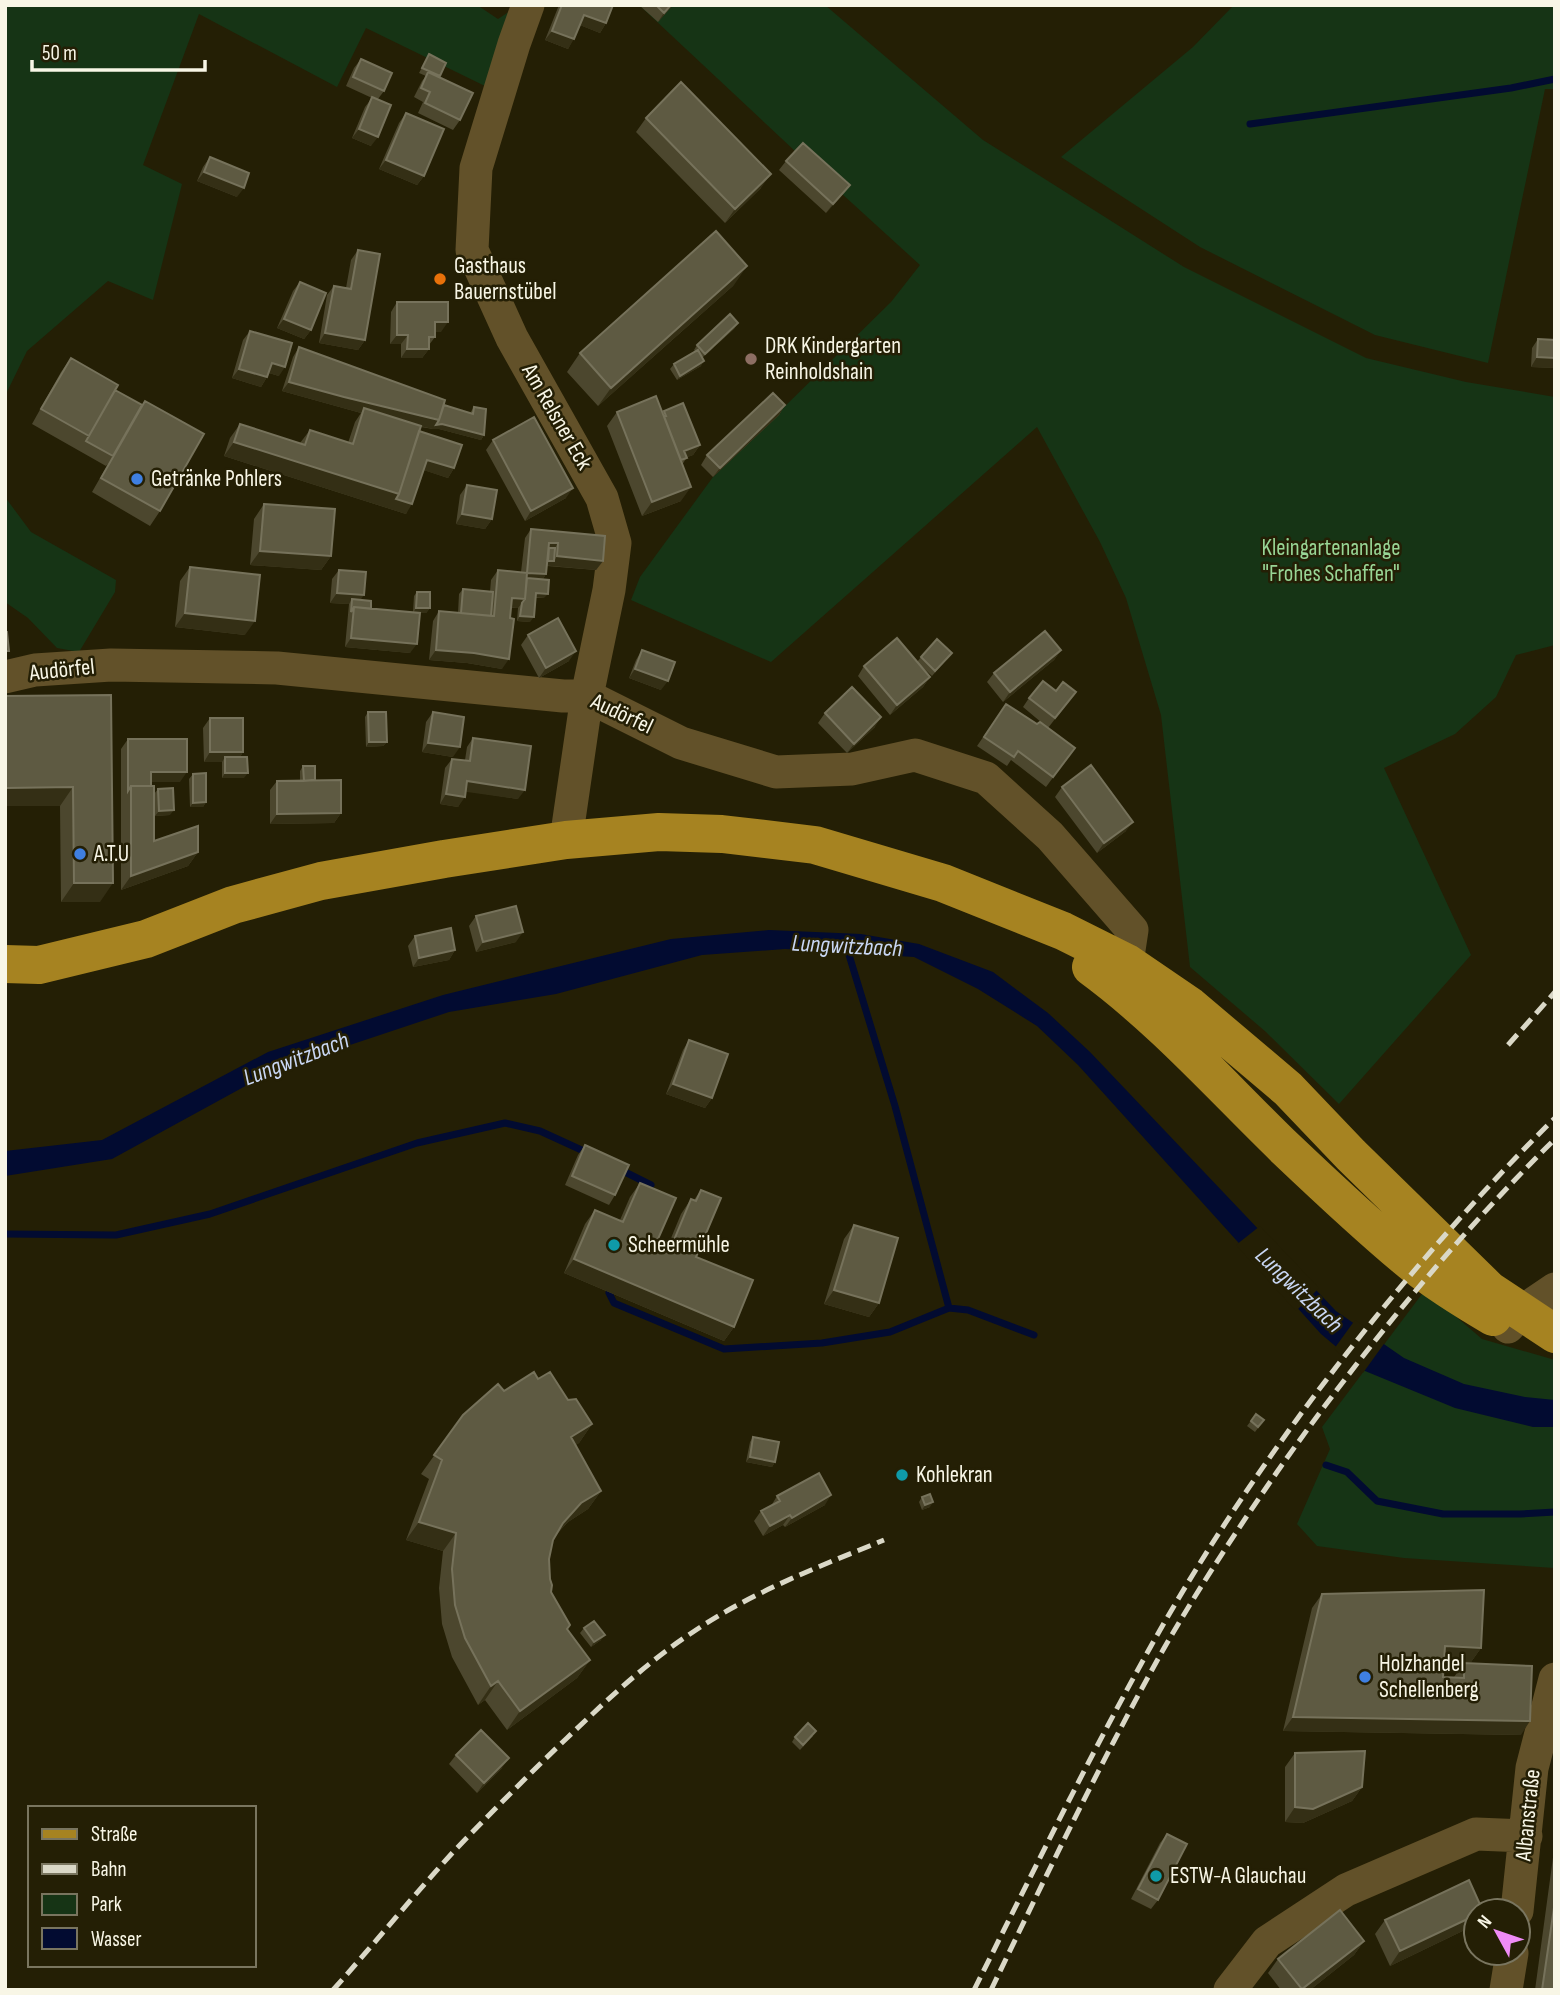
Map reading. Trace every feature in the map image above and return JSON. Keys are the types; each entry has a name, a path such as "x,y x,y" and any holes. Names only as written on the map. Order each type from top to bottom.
{"main road":[{"path":"5,964 39,965 146,939 233,905 321,881 566,841 659,832 722,834 815,845 943,883 1063,930 1127,963 1190,1006 1288,1088 1515,1319 1542,1345 1555,1349"},
{"path":"996,904 1063,947 1122,990 1163,1026 1297,1159 1406,1259 1462,1298 1555,1334"}],"street":[{"name":"Am Relsner Eck","path":"528,5 476,167 472,250 512,338 603,498 615,543 609,590 587,696 566,841"},
{"name":"Audörfel","path":"5,677 35,670 111,665 277,668 563,696 587,696 681,743 776,772 852,769 915,755 986,778 1050,836 1132,930 1127,963"},
{"path":"1515,1319 1555,1289"},
{"name":"Albanstraße","path":"1519,1897 1532,1768 1555,1679"},
{"path":"1230,1990 1267,1942 1346,1889 1476,1834 1526,1836"},
{"path":"1506,1990 1509,1967"}],"green space":[{"path":"5,5 477,5 498,19 510,11 487,87 366,28 337,87 199,14 143,165 182,184 153,300 108,281 27,351 5,396"},
{"name":"Kleingartenanlage \"Frohes Schaffen\"","path":"639,5 825,5 983,140 1184,267 1366,358 1466,382 1555,397 1555,645 1516,655 1496,697 1455,734 1384,768 1471,955 1339,1104 1266,1032 1190,967 1161,715 1126,598 1100,542 1037,427 771,662 631,600 640,577 713,477 891,302 920,265"},
{"path":"1234,5 1555,5 1555,89 1545,89 1488,363 1375,335 1200,247 1061,157 1193,47"},
{"path":"5,497 31,532 116,580 115,592 79,652 57,648 28,618 5,602"},
{"path":"1425,1290 1482,1339 1555,1360 1555,1568 1404,1558 1317,1546 1297,1524 1330,1449 1322,1427"}],"water":[{"name":"Lungwitzbach","path":"769,930 861,934 919,944 993,972 1048,1013 1090,1052 1336,1311 1404,1358 1464,1384 1525,1397 1555,1400 1555,1427 1533,1427 1455,1408 1365,1371 1321,1334 1078,1065 1037,1026 978,989 914,957 785,949 702,955 556,994 449,1012 275,1070 112,1159 5,1176 5,1151 102,1140 268,1052 443,995 671,939"}],"pier":[{"path":"1260,1226 1319,1288 1296,1311 1236,1245"},
{"path":"1355,1320 1386,1341 1363,1373 1334,1349"}],"building":[{"path":"562,5 613,5 606,23 584,15 574,39 552,31"},
{"path":"656,5 671,5 664,13"},
{"path":"429,54 446,63 440,76 422,68"},
{"path":"361,59 392,73 384,91 353,77"},
{"path":"428,72 473,93 460,120 425,103 430,92 421,88"},
{"path":"681,82 771,174 735,209 646,118"},
{"path":"372,97 391,105 378,137 359,129"},
{"path":"406,113 444,129 424,176 386,160"},
{"path":"803,143 850,185 833,204 786,161"},
{"path":"210,157 249,173 244,188 204,172"},
{"path":"716,231 747,266 611,388 580,353"},
{"path":"358,250 380,254 365,340 325,333 334,286 351,289"},
{"path":"300,282 326,293 311,330 284,319"},
{"path":"397,302 448,302 448,322 435,322 435,337 429,337 429,349 407,349 408,335 397,335"},
{"path":"730,314 738,323 705,354 697,345"},
{"path":"250,331 292,343 285,367 272,363 267,377 239,369"},
{"path":"1538,339 1555,340 1555,358 1537,357"},
{"path":"299,347 445,400 439,420 289,382"},
{"path":"698,350 704,361 680,376 674,364"},
{"path":"71,358 118,385 89,436 41,409"},
{"path":"115,390 142,405 113,456 86,441"},
{"path":"773,393 785,405 720,468 707,455"},
{"path":"656,396 691,487 652,502 617,412"},
{"name":"Getränke Pohlers","path":"145,401 204,434 160,511 101,478"},
{"path":"683,403 700,445 684,451 687,458 681,460 664,411"},
{"path":"444,405 473,414 474,407 486,409 484,435 442,424 436,425"},
{"path":"364,408 421,426 399,494 234,442 240,424 305,445 310,430 353,444"},
{"path":"534,417 573,488 531,511 493,440"},
{"path":"419,431 462,445 454,468 427,460 412,504 396,499"},
{"path":"467,485 497,490 492,519 462,514"},
{"path":"264,504 335,509 331,556 260,551"},
{"path":"531,529 605,536 603,561 557,556 558,543 549,543 546,574 527,573"},
{"path":"549,548 555,548 554,561 548,561"},
{"path":"190,567 260,575 255,621 185,613"},
{"path":"339,570 366,572 364,595 337,593"},
{"path":"498,570 527,573 525,599 512,598 510,618 514,619 509,659 436,650 439,611 494,616"},
{"path":"527,578 549,580 548,594 536,593 534,617 520,616"},
{"path":"463,589 493,592 491,616 461,613"},
{"path":"417,592 430,592 430,608 416,608"},
{"path":"352,599 371,601 371,609 354,607 351,612"},
{"path":"354,607 420,613 417,644 351,638"},
{"path":"558,618 576,651 546,668 528,635"},
{"path":"1045,631 1061,650 1010,692 994,673"},
{"path":"7,632 9,651 5,651"},
{"path":"897,638 930,677 897,705 864,666"},
{"path":"937,639 952,653 935,671 921,657"},
{"path":"642,650 675,662 668,681 635,669"},
{"path":"1043,681 1056,691 1063,682 1076,692 1055,718 1029,698"},
{"path":"852,687 881,717 854,744 825,713"},
{"name":"A.T.U","path":"111,695 113,883 74,883 73,787 6,788 5,696"},
{"path":"1006,704 1037,724 1040,722 1075,748 1053,777 1018,751 1014,757 984,737"},
{"path":"368,712 386,712 387,742 369,742"},
{"path":"433,712 464,717 460,747 428,743"},
{"path":"210,718 243,718 243,752 210,752"},
{"path":"473,738 531,746 525,790 467,781 465,797 446,794 452,759 470,761"},
{"path":"128,739 187,739 187,772 151,772 151,786 131,786 128,791"},
{"path":"225,757 247,757 248,773 225,773"},
{"path":"1091,765 1133,822 1104,843 1062,787"},
{"path":"303,766 315,766 315,780 304,781"},
{"path":"206,773 206,802 193,803 193,774"},
{"path":"341,780 341,813 277,814 277,781"},
{"path":"131,786 154,786 154,841 198,826 198,852 131,876"},
{"path":"173,788 174,810 159,811 158,789"},
{"path":"516,906 523,932 483,942 476,916"},
{"path":"451,928 455,950 419,958 415,936"},
{"path":"689,1040 728,1054 712,1098 673,1084"},
{"path":"585,1145 629,1165 615,1195 572,1176"},
{"path":"640,1183 676,1198 658,1239 672,1245 691,1199 696,1201 701,1190 721,1198 696,1257 753,1280 734,1327 574,1259 595,1210 623,1222"},
{"path":"854,1225 898,1238 879,1303 834,1290"},
{"path":"534,1372 538,1379 550,1372 568,1400 576,1399 592,1424 571,1437 601,1491 581,1503 563,1523 553,1540 549,1559 551,1592 570,1625 567,1629 590,1660 520,1711 498,1681 491,1686 465,1638 455,1605 452,1569 456,1533 419,1522 442,1460 434,1455 463,1415 498,1384 504,1391"},
{"path":"1256,1414 1264,1420 1258,1427 1251,1421"},
{"path":"753,1437 779,1442 775,1462 750,1457"},
{"path":"819,1473 831,1495 792,1518 790,1515 770,1526 761,1511 780,1501 777,1496"},
{"path":"930,1494 933,1502 925,1505 922,1497"},
{"name":"Holzhandel Schellenberg","path":"1484,1590 1481,1648 1445,1646 1443,1677 1464,1678 1464,1663 1532,1666 1530,1721 1293,1717 1322,1594"},
{"path":"594,1621 605,1635 594,1642 584,1628"},
{"path":"808,1723 816,1731 803,1745 795,1737"},
{"path":"481,1730 509,1758 484,1783 456,1755"},
{"path":"1365,1751 1362,1787 1313,1809 1295,1807 1295,1753"},
{"name":"ESTW-A Glauchau","path":"1167,1834 1187,1844 1158,1900 1138,1889"},
{"path":"1469,1880 1477,1897 1462,1897 1462,1922 1400,1951 1385,1920"},
{"path":"1555,1901 1555,1990 1542,1990"},
{"path":"1340,1910 1364,1941 1302,1989 1278,1959"}],"waterway":[{"path":"1250,124 1511,88 1555,79"},
{"name":"Lungwitzbach","path":"846,945 895,1106 949,1308"},
{"path":"5,1234 116,1235 210,1214 417,1143 505,1123 540,1131 588,1153"},
{"path":"617,1168 651,1185"},
{"path":"609,1293 614,1303 724,1349 822,1343 890,1332 949,1308 968,1310 1034,1335"},
{"path":"1326,1465 1347,1472 1377,1501 1443,1514 1555,1512"}],"railway":[{"path":"1508,1045 1555,992"},
{"path":"974,1990 1128,1688 1213,1542 1281,1441 1354,1344 1432,1250 1555,1118"},
{"path":"991,1990 1074,1819 1140,1692 1176,1627 1233,1538 1277,1472 1374,1342 1480,1217 1555,1139"},
{"path":"333,1990 455,1850 553,1752 643,1669 693,1632 738,1605 786,1581 884,1540"}],"place":[{"name":"Gasthaus Bauernstübel","path":"440,279"},
{"name":"DRK Kindergarten Reinholdshain","path":"751,359"},
{"name":"Getränke Pohlers","path":"137,479"},
{"name":"A.T.U","path":"80,854"},
{"name":"Scheermühle","path":"614,1245"},
{"name":"Kohlekran","path":"902,1475"},
{"name":"Holzhandel Schellenberg","path":"1365,1677"},
{"name":"ESTW-A Glauchau","path":"1156,1876"}]}
